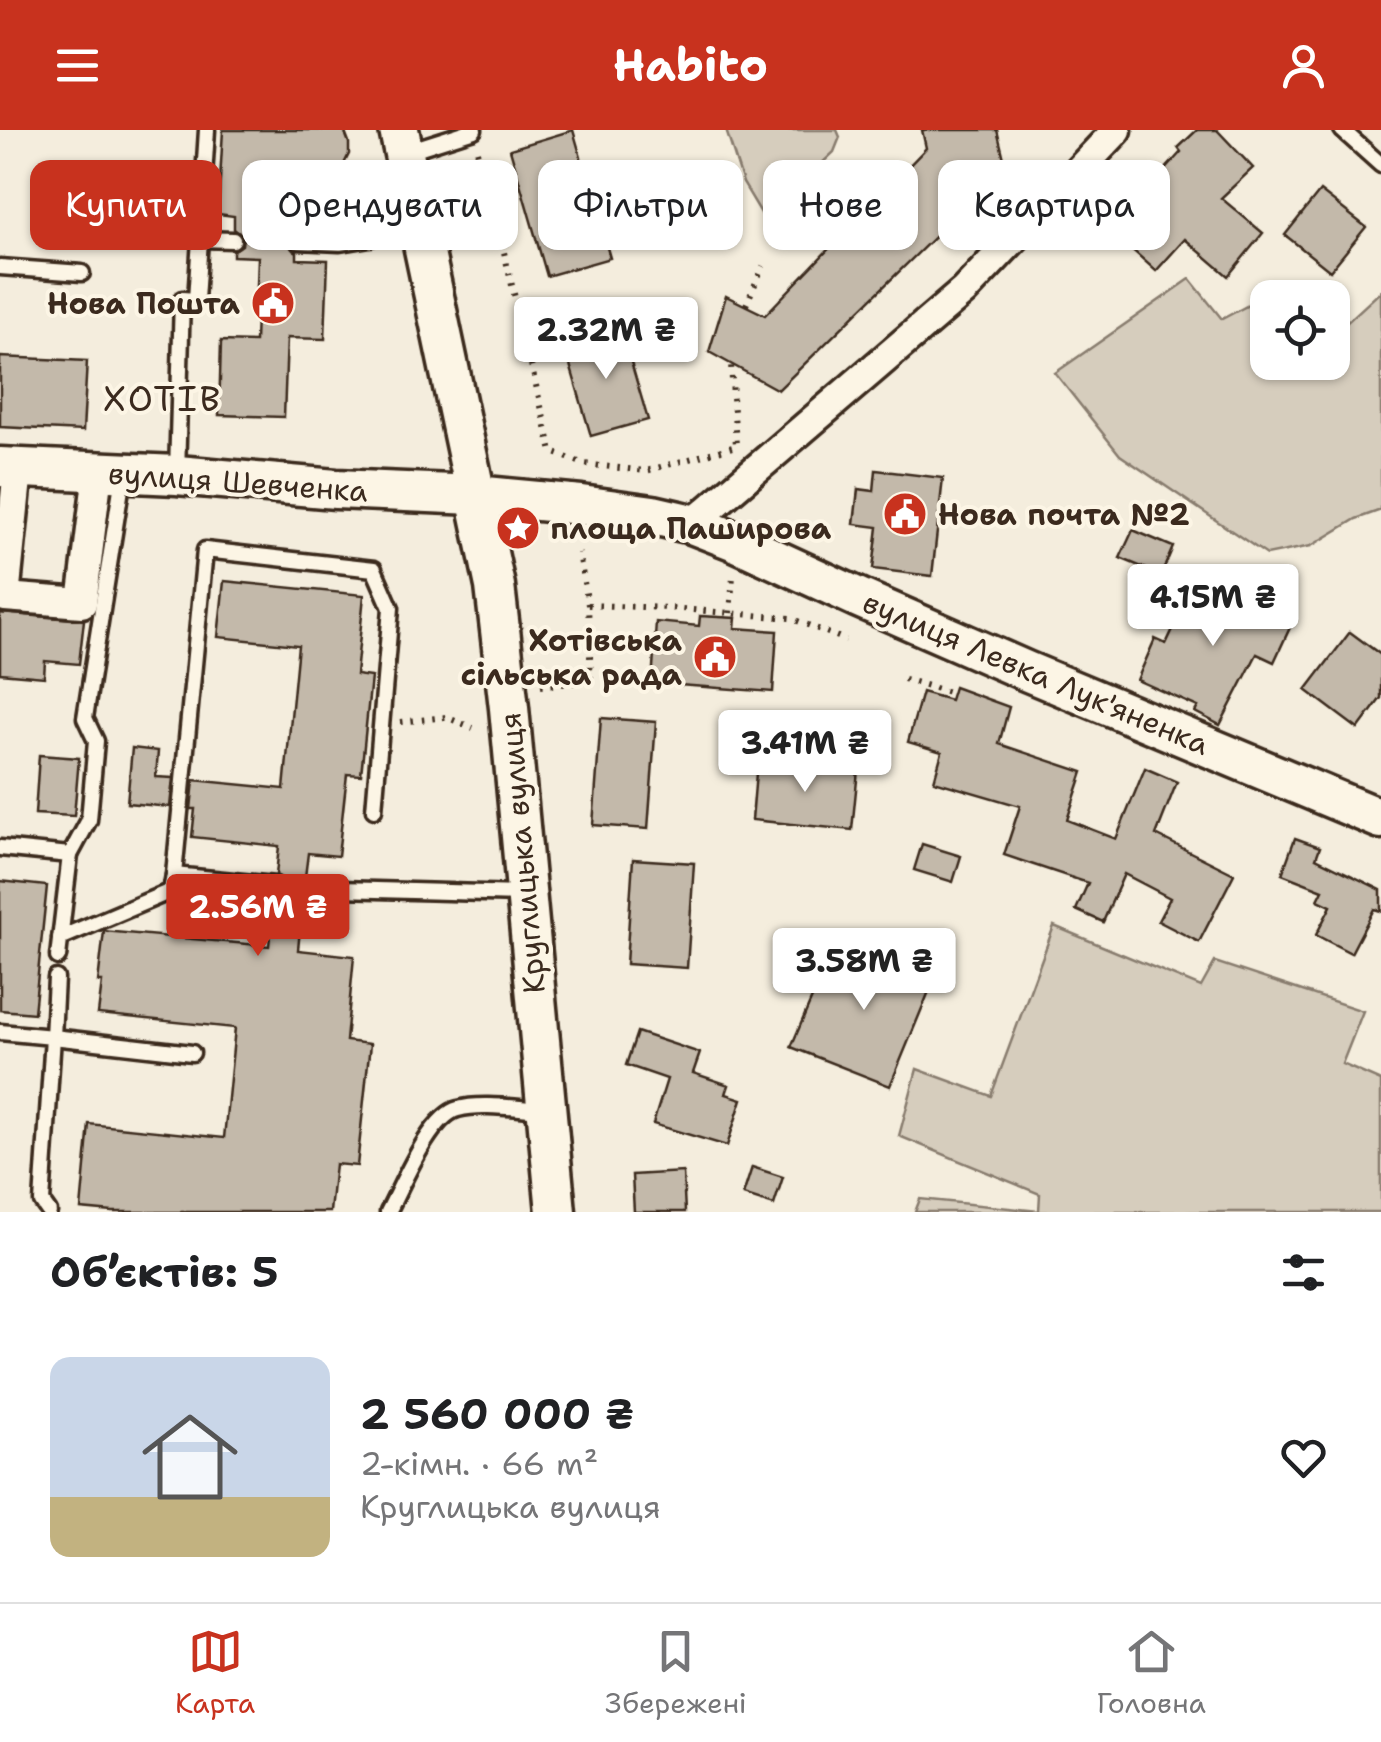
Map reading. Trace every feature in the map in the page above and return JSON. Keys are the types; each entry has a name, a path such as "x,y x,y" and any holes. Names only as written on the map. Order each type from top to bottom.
{"street":[{"path":"476,495 581,505 692,524 964,290 1117,130"},
{"name":"Круглицька вулиця","path":"425,250 495,586 556,1212"},
{"path":"9,468 5,598 82,604 111,473"},
{"name":"вулиця Шевченка","path":"9,468 476,495"},
{"name":"вулиця Левка Лук'яненка","path":"692,524 1026,671 1381,819"}],"lane":[{"path":"205,160 207,130"},
{"path":"401,141 473,130"},
{"path":"1342,130 1381,166"},
{"path":"222,240 234,240"},
{"path":"176,476 182,299 196,300 199,250"},
{"path":"0,267 82,273"},
{"path":"58,956 70,854 89,820 96,742 86,718 111,473"},
{"path":"60,938 171,891 205,550 374,569 390,608 374,810"},
{"path":"0,848 70,854"},
{"path":"174,875 276,885"},
{"path":"304,888 525,894"},
{"path":"48,1212 42,1202 56,978"},
{"path":"0,1032 192,1052"},
{"path":"388,1212 435,1124 456,1109 547,1110"}],"path":[{"path":"473,130 552,452 584,464 646,471 736,446 731,364"},
{"path":"746,306 763,266"},
{"path":"542,686 591,681 588,605 578,553"},
{"path":"730,614 733,576"},
{"path":"588,605 790,618 846,640"},
{"path":"717,617 730,614"},
{"path":"904,678 952,694"},
{"path":"381,725 446,717 473,728"}],"shaded area":[{"path":"726,130 837,130 840,137 826,160 763,160 763,216 743,183 743,160 736,160"},
{"path":"1190,279 1222,319 1250,304 1250,380 1350,380 1350,319 1381,291 1381,510 1356,519 1311,546 1267,555 1120,455 1055,373"},
{"path":"1054,926 1201,987 1215,962 1363,1011 1342,1064 1381,1081 1381,1212 915,1212 920,1199 1039,1211 1040,1194 899,1136 917,1069 991,1096"}],"building":[{"path":"223,130 344,130 349,143 346,160 242,160 242,235 234,229 234,216 222,214"},
{"path":"573,130 582,160 538,160 538,245 518,176 518,160 513,160 510,149"},
{"path":"922,130 997,130 1004,160 938,160 938,234 778,390 709,352 726,296 765,315 828,250 918,250 918,160 914,160 926,148"},
{"path":"1197,130 1217,130 1253,168 1221,198 1263,233 1228,276 1185,239 1156,271 1132,250 1170,250 1170,164 1181,152 1178,148"},
{"path":"1320,191 1366,227 1330,271 1285,235"},
{"path":"242,245 242,250 294,250 297,259 328,260 325,339 287,338 284,417 219,415 221,341 255,342 258,257 233,256 233,251"},
{"path":"539,250 608,250 610,258 547,276"},
{"path":"621,328 648,420 591,436 564,344"},
{"path":"0,357 87,361 83,431 0,427"},
{"path":"876,470 943,478 932,576 873,569 878,527 854,524 858,489 874,491"},
{"path":"1133,530 1173,547 1161,575 1120,558"},
{"path":"1198,576 1293,621 1274,662 1257,654 1220,725 1195,712 1198,707 1137,680 1155,639 1166,644"},
{"path":"224,581 364,595 356,675 371,677 361,775 347,774 338,856 308,853 305,877 293,889 303,898 298,950 354,956 346,1041 370,1044 357,1166 335,1164 330,1212 81,1209 89,1124 224,1138 235,1028 98,1014 104,931 269,946 274,896 285,887 284,880 276,875 279,846 192,837 194,780 284,789 298,645 218,637"},
{"path":"0,613 84,620 79,664 45,661 44,677 0,673"},
{"name":"Хотівська сільська рада","path":"700,616 736,618 735,628 777,631 773,692 652,683 656,622 699,626"},
{"path":"1350,632 1381,655 1381,698 1358,729 1306,690"},
{"path":"954,687 1009,707 999,744 1083,772 1067,820 1116,839 1145,768 1177,782 1156,835 1234,874 1199,942 1158,921 1170,898 1124,874 1103,922 1076,910 1088,883 1004,855 1020,806 934,781 942,752 908,742 922,692 950,700"},
{"path":"601,718 656,722 648,829 593,825"},
{"path":"132,748 158,751 156,777 173,778 170,807 127,803"},
{"path":"39,755 79,758 74,816 35,814"},
{"path":"757,761 858,770 852,830 752,820"},
{"path":"1295,838 1320,847 1316,858 1381,890 1381,911 1374,909 1351,953 1316,935 1331,906 1318,900 1323,890 1282,874"},
{"path":"922,844 961,856 953,882 914,870"},
{"path":"633,859 694,863 687,968 626,964"},
{"path":"0,881 47,886 34,1013 0,1010"},
{"path":"836,942 901,969 905,959 937,972 890,1086 791,1047"},
{"path":"637,1032 700,1053 693,1073 729,1085 726,1094 742,1099 727,1146 653,1124 667,1079 626,1065"},
{"path":"752,1167 783,1177 774,1205 743,1195"},
{"path":"683,1172 685,1212 634,1212 632,1175"}],"place":[{"name":"Нова Пошта","path":"273,303"},
{"name":"Нова почта №2","path":"905,514"},
{"name":"площа Паширова","path":"518,528"},
{"name":"Хотівська сільська рада","path":"715,657"}],"district":[{"name":"ХОТІВ","path":"163,398"}]}
